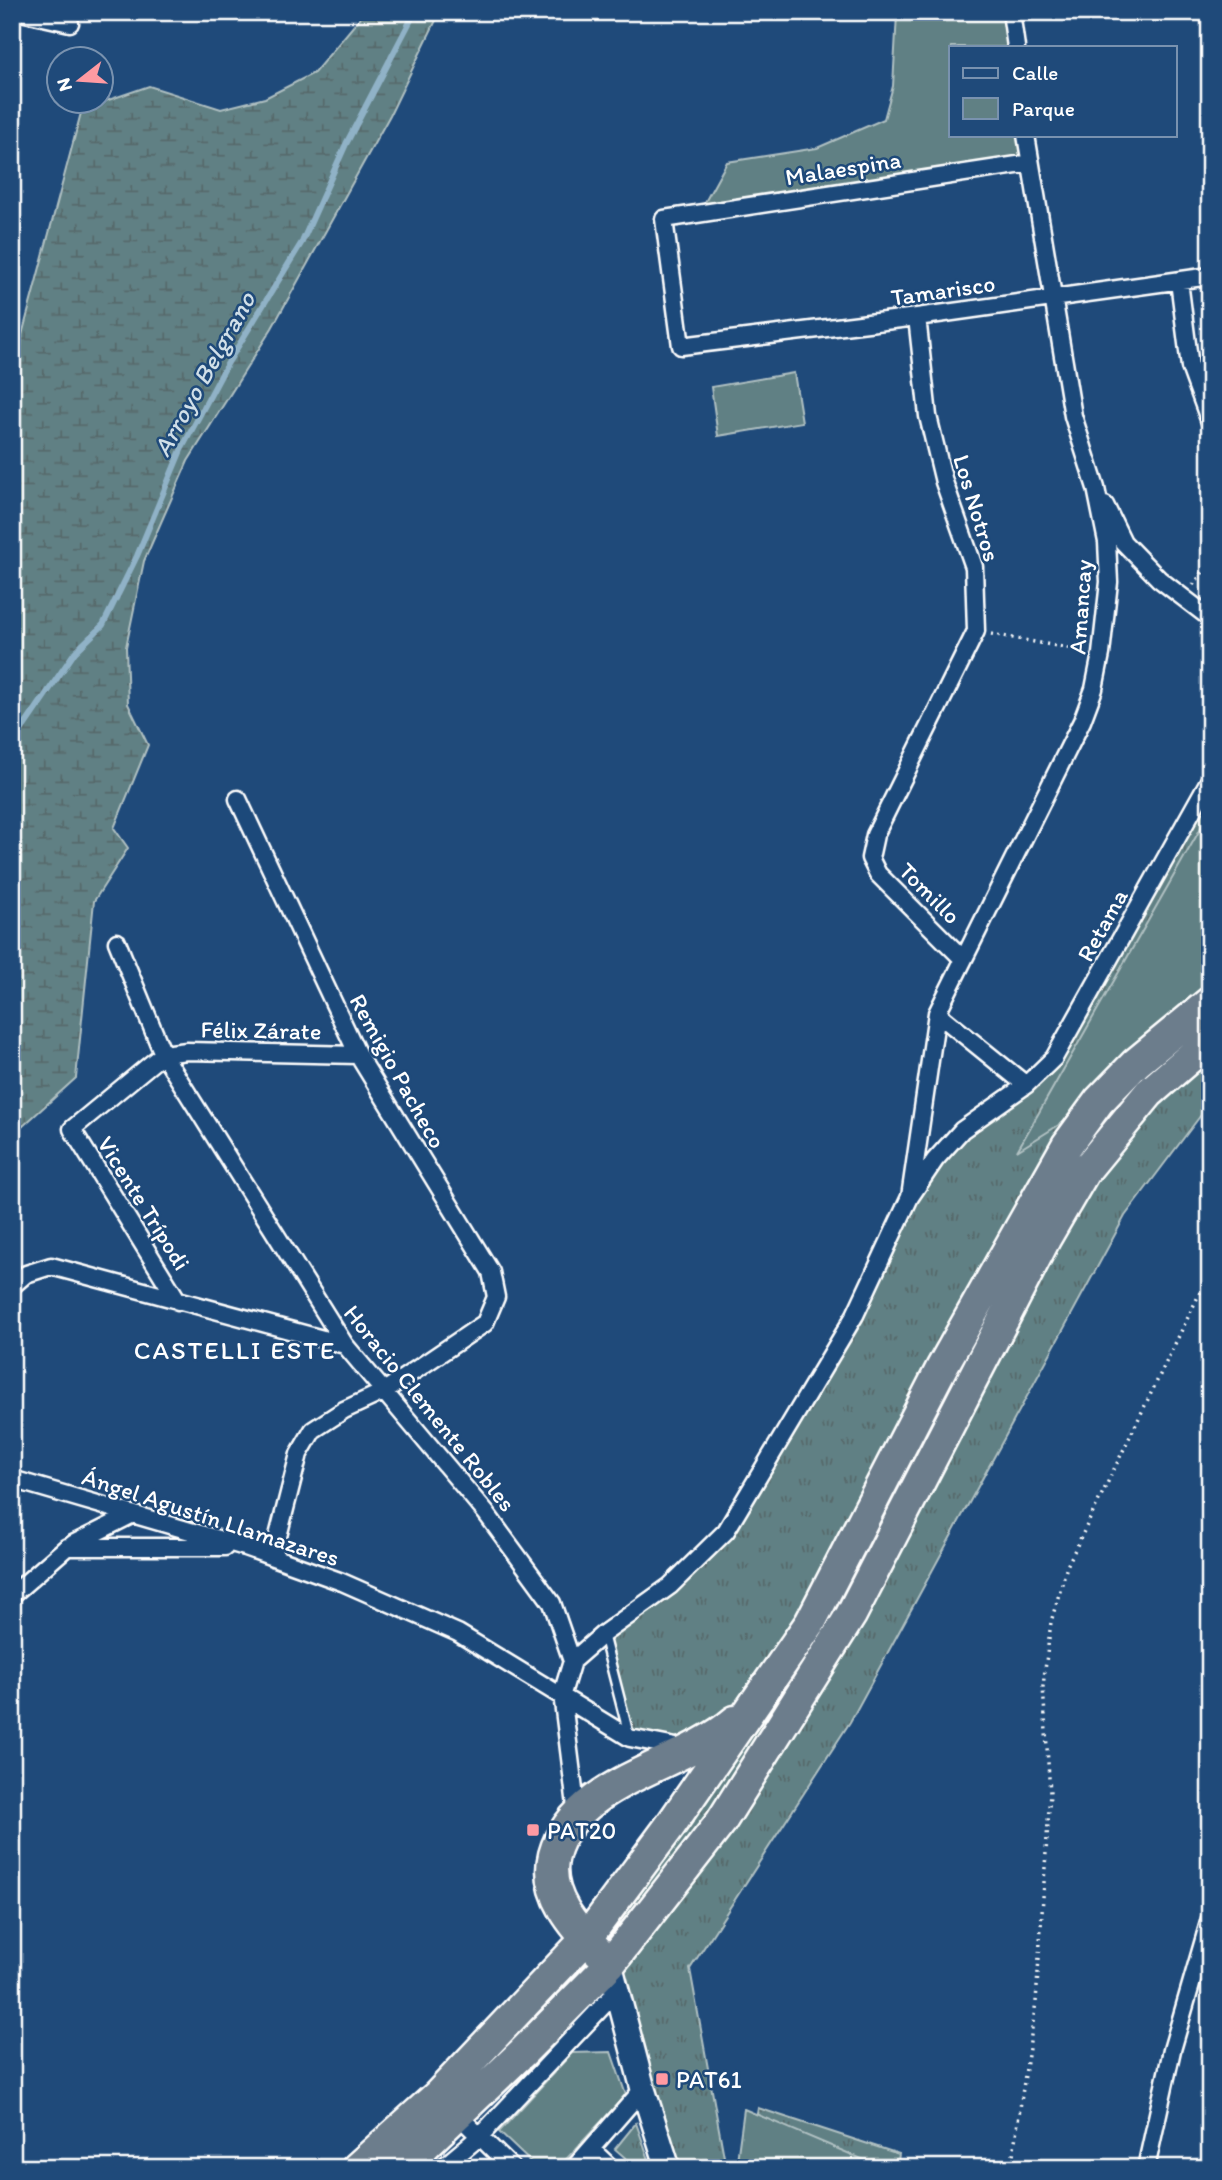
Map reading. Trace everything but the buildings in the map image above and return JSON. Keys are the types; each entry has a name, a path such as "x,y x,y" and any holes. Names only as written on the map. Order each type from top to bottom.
{"highway":[{"path":"356,2168 437,2096 586,1939 670,1826 810,1623 942,1367 1067,1145 1099,1101 1136,1063 1210,1002"},
{"path":"401,2168 614,1977 721,1822 851,1615 1045,1239 1084,1172 1150,1093 1210,1040"},
{"path":"614,1977 559,1901 552,1862 558,1843 577,1814 635,1776 694,1749 730,1726 755,1703"}],"street":[{"path":"21,12 70,23"},
{"path":"1011,12 1016,46"},
{"name":"Amancay","path":"910,1197 937,1013 1082,721 1094,689 1101,654 1109,582 1107,542 1096,488 1073,415 1026,136"},
{"name":"Malaespina","path":"681,346 664,219 1030,163"},
{"name":"Tamarisco","path":"681,346 917,317 1210,276"},
{"path":"1179,281 1190,367 1210,422"},
{"name":"Los Notros","path":"870,858 876,835 976,631 974,567 944,482 928,416 917,317"},
{"path":"1096,488 1124,542 1159,579 1210,618"},
{"name":"Retama","path":"910,1197 935,1160 962,1130 1026,1085 1054,1058 1210,779"},
{"name":"Remigio Pacheco","path":"238,799 358,1055 491,1272 496,1297 485,1323 383,1392"},
{"name":"Tomillo","path":"870,858 878,874 962,958"},
{"name":"Horacio Clemente Robles","path":"117,942 163,1054 345,1346 486,1513 542,1588 563,1629 572,1661"},
{"path":"937,1013 1026,1085"},
{"name":"Félix Zárate","path":"163,1054 187,1051 358,1055"},
{"name":"Vicente Trípodi","path":"163,1054 72,1129 178,1301"},
{"path":"577,1814 562,1694 572,1661 603,1634 670,1586 726,1531 855,1315 910,1197"},
{"name":"Vicente Trípodi","path":"12,1286 26,1274 51,1266 345,1346"},
{"path":"272,1556 299,1454 313,1430 344,1410 383,1392"},
{"name":"Ángel Agustín Llamazares","path":"12,1479 245,1547 342,1582 458,1633 562,1694 630,1738 661,1746 694,1749"},
{"path":"12,1595 67,1547 133,1514"},
{"path":"67,1547 245,1547"},
{"path":"1146,2168 1172,2050 1210,1919"},
{"path":"614,1977 643,2089 668,2168"},
{"path":"442,2168 479,2137 614,1977"},
{"path":"574,2168 643,2089"},
{"path":"458,2115 512,2168"},
{"path":"591,2149 611,2168"}],"lane":[{"path":"603,1634 630,1738"}],"path":[{"path":"1183,598 1210,563"},
{"path":"976,631 1101,654"},
{"path":"1011,2168 1036,2002 1050,1793 1043,1686 1051,1622 1067,1566 1210,1272"}],"green space":[{"path":"365,12 440,12 390,115 272,328 188,461 144,561 126,647 128,704 148,745 114,828 128,848 94,901 76,1078 12,1136 12,455 22,335 80,116 116,116 116,97 149,86 221,109 265,98 314,73"},
{"path":"1011,12 1016,46 949,46 949,136 1026,136 1030,163 699,213 727,162 817,148 884,119 893,86 897,14"},
{"path":"794,373 802,422 718,436 711,387"},
{"path":"1210,779 1210,1103 1125,1216 850,1722 690,1969 726,2168 668,2168 618,1990 586,1939 753,1707 694,1749 630,1738 603,1634 726,1531 935,1160 1043,1071"},
{"path":"1210,812 1210,987 1147,1035 1065,1121 1017,1151"},
{"path":"611,2052 626,2095 558,2168 537,2168 499,2132 572,2053"},
{"path":"758,2108 899,2154 897,2168 748,2168"},
{"path":"744,2109 883,2168 736,2168"},
{"path":"636,2123 652,2168 637,2168 615,2149"}],"waterway":[{"name":"Arroyo Belgrano","path":"12,744 75,652 103,625 137,556 181,450 226,366 302,242 346,144 415,12"}],"place":[{"name":"PAT20","path":"533,1830"},
{"name":"PAT61","path":"662,2079"}],"district":[{"name":"CASTELLI ESTE","path":"235,1350"}]}
